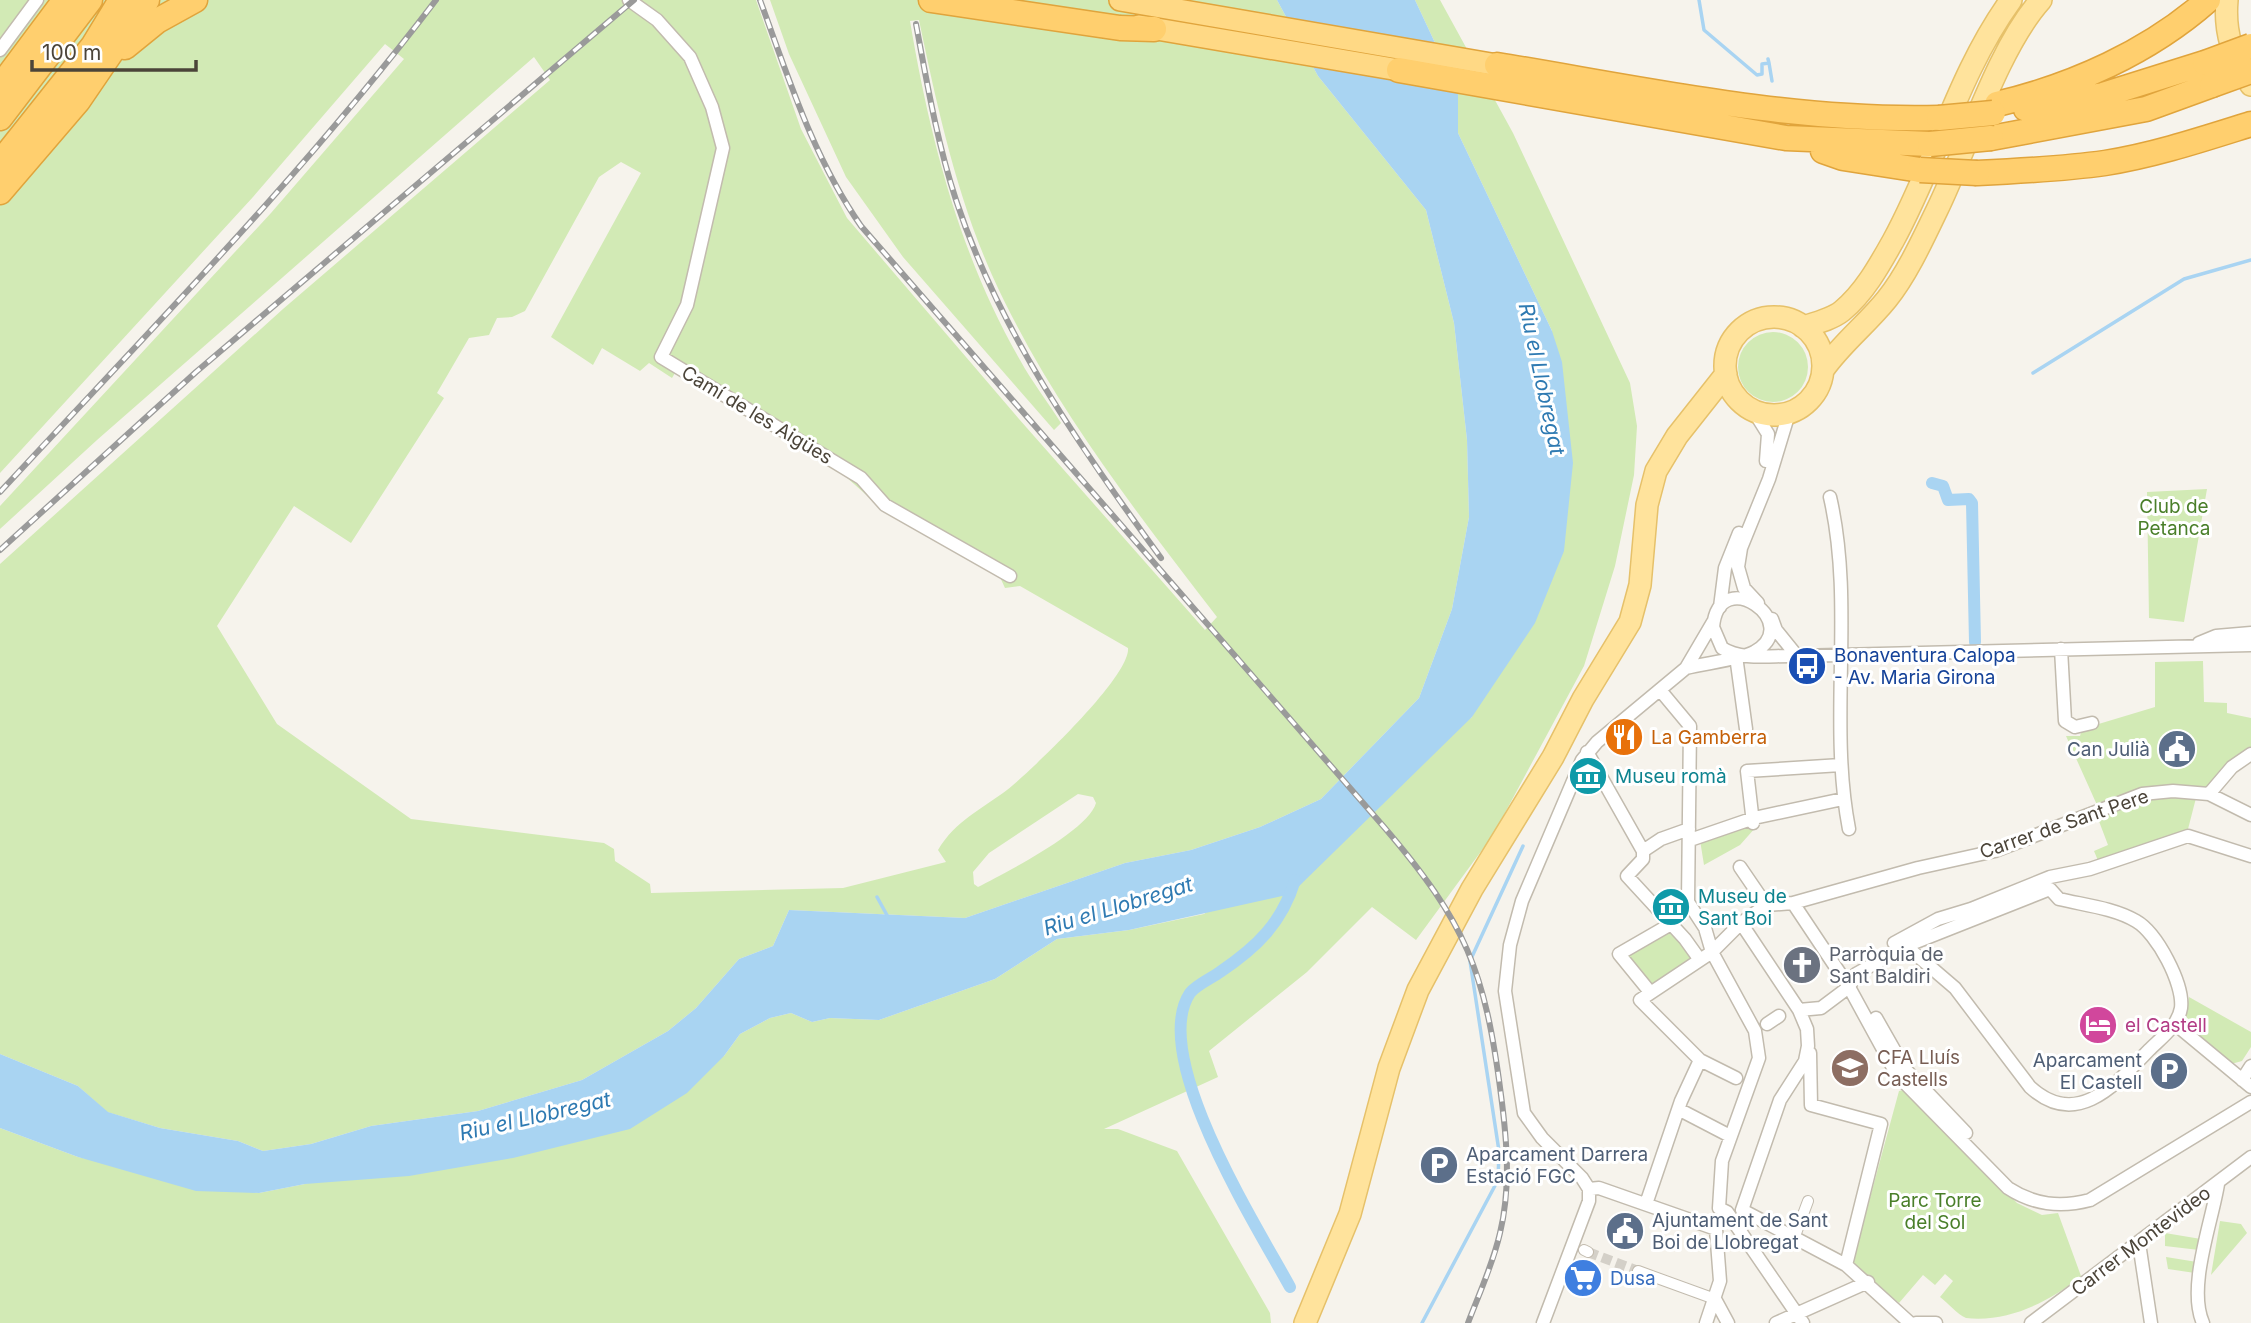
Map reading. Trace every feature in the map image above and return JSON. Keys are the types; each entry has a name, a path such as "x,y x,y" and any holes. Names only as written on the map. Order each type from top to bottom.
{"highway":[{"path":"0,87 65,0"},
{"path":"0,118 90,0"},
{"path":"0,163 93,46 121,0"},
{"path":"0,192 101,69 147,0"},
{"path":"101,69 143,31 195,0"},
{"path":"931,0 1120,28 1154,29"},
{"path":"1003,0 1154,29 1786,138 1930,144 1991,138 2146,109 2209,74 2251,46"},
{"path":"2160,35 2179,0"},
{"path":"1995,109 2116,62 2179,26 2208,0"},
{"path":"1131,2 1699,99 1838,116 1942,114 1995,109 2103,95 2209,74 2251,71"},
{"path":"1786,138 1843,158 1920,170 1977,173 2107,163 2155,153 2251,124"},
{"path":"2225,132 2251,132"}],"main road":[{"path":"1803,327 1841,312 1866,284 1880,262 1912,207 1958,95 1998,17 2011,0"},
{"path":"1698,410 1717,404 1748,407 1773,415 1789,413 1812,397 1823,370 1838,347 1892,292 1937,211 2009,50 2041,0"},
{"path":"2227,0 2225,19 2230,47 2251,85"},
{"path":"1748,407 1732,390 1726,374 1730,346 1747,326 1773,318 1789,320 1803,327 1817,344 1823,370"},
{"path":"1305,1323 1350,1214 1396,1047 1418,990 1472,889 1553,757 1583,699 1630,622 1639,594 1647,505 1656,471 1726,374"}],"street":[{"path":"0,50 37,0"},
{"name":"Camí de les Aigües","path":"629,0 657,20 690,57 712,107 723,148 687,305 662,357 861,478 885,505 1010,576"},
{"path":"1543,1323 1589,1201 1589,1189 1524,1113 1505,991 1508,954 1522,901 1587,752 1686,668 1720,607 1725,568 1760,483 1769,451 1768,433 1748,407"},
{"path":"1789,413 1769,479 1741,548 1738,567 1744,588 1797,656"},
{"path":"1830,497 1837,523 1843,655 1841,765 1843,799 1849,829"},
{"path":"1686,668 1758,650 1767,638 1769,622 1763,609 1753,601 1742,598 1730,600 1720,607"},
{"path":"1713,622 1714,636 1722,648 1740,656 2245,645"},
{"path":"2182,646 2216,636 2251,633"},
{"path":"2216,636 2226,643 2245,645"},
{"path":"2061,649 2067,728 2092,723"},
{"path":"1740,656 1746,729"},
{"path":"1660,690 1690,726 1688,902 1704,926 1714,956 1755,1031 1759,1058 1730,1136 1720,1179 1719,1208 1727,1213 1800,1318"},
{"path":"1587,752 1643,851 1643,859 1627,876 1685,939 1698,961"},
{"path":"2209,794 2232,767 2251,754"},
{"path":"1753,822 1747,771 1841,765"},
{"name":"Carrer de Sant Pere","path":"1766,905 1793,903 1918,868 1995,850 2142,794 2174,791 2209,794 2251,815"},
{"path":"1643,851 1661,839 1753,822 1843,799"},
{"path":"1767,1024 1792,1011 1821,1008 1849,987 1856,974 1856,966 1938,919 1971,909 2050,877 2090,869 2188,836 2251,856"},
{"path":"1736,1078 1700,1060 1640,1000 1698,961 1714,956 1743,921 1766,905 1740,867"},
{"path":"1856,974 1906,946 2050,889 2059,899 2138,922 2169,962 2177,979 2181,1010 2175,1024 2112,1088 2097,1098 2062,1104 2044,1100 2030,1087 1955,988 1906,946"},
{"path":"1793,903 1849,987 1897,1074 2008,1188 2028,1200 2076,1204 2090,1200 2251,1102"},
{"path":"1743,921 1792,1011 1807,1029 1811,1105 1881,1124 1846,1265"},
{"path":"1650,992 1619,954 1671,924"},
{"path":"2175,1024 2247,1083 2251,1066"},
{"path":"1742,1210 1780,1100 1805,1061 1808,1046"},
{"path":"1646,1204 1679,1110 1700,1060"},
{"path":"1679,1110 1730,1136"},
{"name":"Carrer Montevideo","path":"2036,1321 2251,1157"},
{"path":"2211,1323 2203,1298 2218,1184"},
{"path":"1589,1189 1599,1188 1716,1229 1720,1281 1706,1323"},
{"path":"2203,1323 2198,1290 2216,1198"},
{"path":"1795,1236 1808,1201"},
{"path":"1712,1226 1727,1213 1742,1210 1846,1265 1868,1282 1910,1323"},
{"path":"2139,1243 2151,1323"},
{"path":"1638,1270 1715,1299 1728,1323"},
{"path":"1776,1323 1800,1318 1868,1282"},
{"path":"1916,1323 1936,1323"}],"green space":[{"path":"0,0 756,0 801,129 847,218 1205,630 1217,617 1124,495 1066,410 992,275 958,181 919,20 910,21 927,109 950,196 980,280 999,320 1025,368 1061,423 1054,430 903,257 846,177 789,54 770,0 1277,0 1318,76 1426,210 1454,323 1467,440 1469,517 1452,609 1419,698 1321,799 1260,827 1191,850 1125,863 965,918 789,910 773,946 739,959 696,1008 668,1031 582,1080 478,1111 371,1126 311,1144 263,1151 238,1141 160,1128 107,1112 78,1086 0,1054 0,564 283,309 550,80 534,57 97,440 0,529 0,506 271,213 404,59 385,44 253,197 0,473","holes":["621,162 641,173 551,337 593,365 602,348 640,371 649,363 672,378 678,368 845,476 882,509 999,575 1005,588 1020,586 1128,648 1125,661 1114,679 1057,744 1007,790 952,831 938,850 946,862 843,888 651,893 650,884 615,861 614,849 604,843 411,819 277,724 217,626 294,506 351,543 444,398 437,393 469,338 489,335 497,318 512,317 525,311 599,177","1078,794 1093,797 1096,803 1078,826 1025,862 978,887 974,884 973,872 989,853"]},
{"path":"1415,0 1440,0 1513,133 1630,383 1637,426 1634,475 1615,566 1584,666 1493,835 1416,940 1372,907 1307,972 1209,1051 1218,1077 1104,1129 1118,1129 1177,1151 1270,1313 1271,1323 0,1323 0,1128 78,1157 259,1193 305,1184 724,1056 740,1034 770,1018 791,1013 812,1022 830,1018 879,1020 995,979 1057,939 1129,930 1204,914 1472,717 1552,331 1458,133 1458,92"},
{"path":"1773,332 1798,342 1808,367 1798,392 1773,402 1748,392 1738,367 1748,342"},
{"name":"Club de Petanca","path":"2207,489 2184,622 2149,618 2147,492"},
{"path":"2203,661 2204,702 2227,703 2227,713 2251,718 2251,749 2208,787 2148,786 2097,805 2066,736 2080,736 2082,729 2155,707 2155,662"},
{"path":"2148,796 2196,798 2187,833 2099,863 2094,851 2108,845 2097,816"},
{"path":"1749,823 1756,827 1740,845 1704,865 1700,840"},
{"path":"1671,928 1695,957 1650,986 1624,954"},
{"path":"2189,997 2251,1032 2251,1047 2242,1061 2231,1064 2184,1026"},
{"name":"Parc Torre del Sol","path":"1907,1089 2017,1203 2042,1215 2058,1213 2081,1276 2043,1302 2013,1314 1982,1319 1966,1318 1940,1297 1953,1281 1945,1274 1935,1285 1923,1275 1899,1303 1852,1264 1899,1091"},
{"path":"2220,1221 2241,1224 2247,1233 2211,1275"},
{"path":"2165,1233 2201,1239 2199,1250 2165,1246"},
{"path":"2166,1257 2197,1262 2195,1273 2168,1269"}],"water":[{"name":"Riu el Llobregat","path":"1277,0 1415,0 1458,92 1458,133 1552,331 1562,362 1573,463 1564,551 1535,623 1472,717 1291,894 1129,930 1057,939 995,979 879,1020 830,1018 812,1022 791,1013 770,1018 740,1034 724,1056 687,1093 630,1129 513,1158 409,1176 305,1184 259,1193 196,1191 78,1157 0,1128 0,1054 78,1086 108,1112 160,1128 238,1141 263,1151 311,1144 371,1126 478,1111 582,1080 668,1031 696,1008 739,959 773,946 789,910 965,918 1125,863 1191,850 1260,827 1321,799 1419,698 1452,609 1469,517 1467,440 1454,323 1426,210 1318,76"}],"waterway":[{"path":"1699,0 1704,30 1757,75 1762,74 1762,64 1769,63 1768,59"},
{"path":"1769,63 1772,81"},
{"path":"2033,373 2184,279 2251,260"},
{"path":"1932,483 1943,486 1948,500 1969,499 1972,503 1975,642"},
{"path":"1422,1323 1498,1180 1499,1151 1470,961 1523,846"},
{"path":"1290,1287 1212,1142 1183,1057 1181,1021 1190,993 1233,963 1266,933 1283,909 1295,880"},
{"path":"877,897 888,917"}],"tunnel":[{"path":"1588,1252 1638,1271"}],"railway":[{"path":"0,492 279,190 333,128 436,0"},
{"path":"0,550 196,372 634,0"},
{"path":"760,0 816,145 829,173 861,226 1384,827 1435,892 1453,921 1479,981 1488,1014 1501,1095 1507,1164 1506,1198 1500,1233 1468,1323"},
{"path":"916,24 949,178 974,248 995,296 1044,386 1101,474 1161,558"}],"place":[{"name":"Bonaventura Calopa - Av. Maria Girona","path":"1807,666"},
{"name":"La Gamberra","path":"1624,737"},
{"name":"Can Julià","path":"2177,749"},
{"name":"Museu romà","path":"1588,776"},
{"name":"Museu de Sant Boi","path":"1671,907"},
{"name":"Parròquia de Sant Baldiri","path":"1802,965"},
{"name":"el Castell","path":"2098,1025"},
{"name":"CFA Lluís Castells","path":"1850,1068"},
{"name":"Aparcament El Castell","path":"2169,1071"},
{"name":"Aparcament Darrera Estació FGC","path":"1439,1165"},
{"name":"Ajuntament de Sant Boi de Llobregat","path":"1625,1231"},
{"name":"Dusa","path":"1583,1278"}]}
